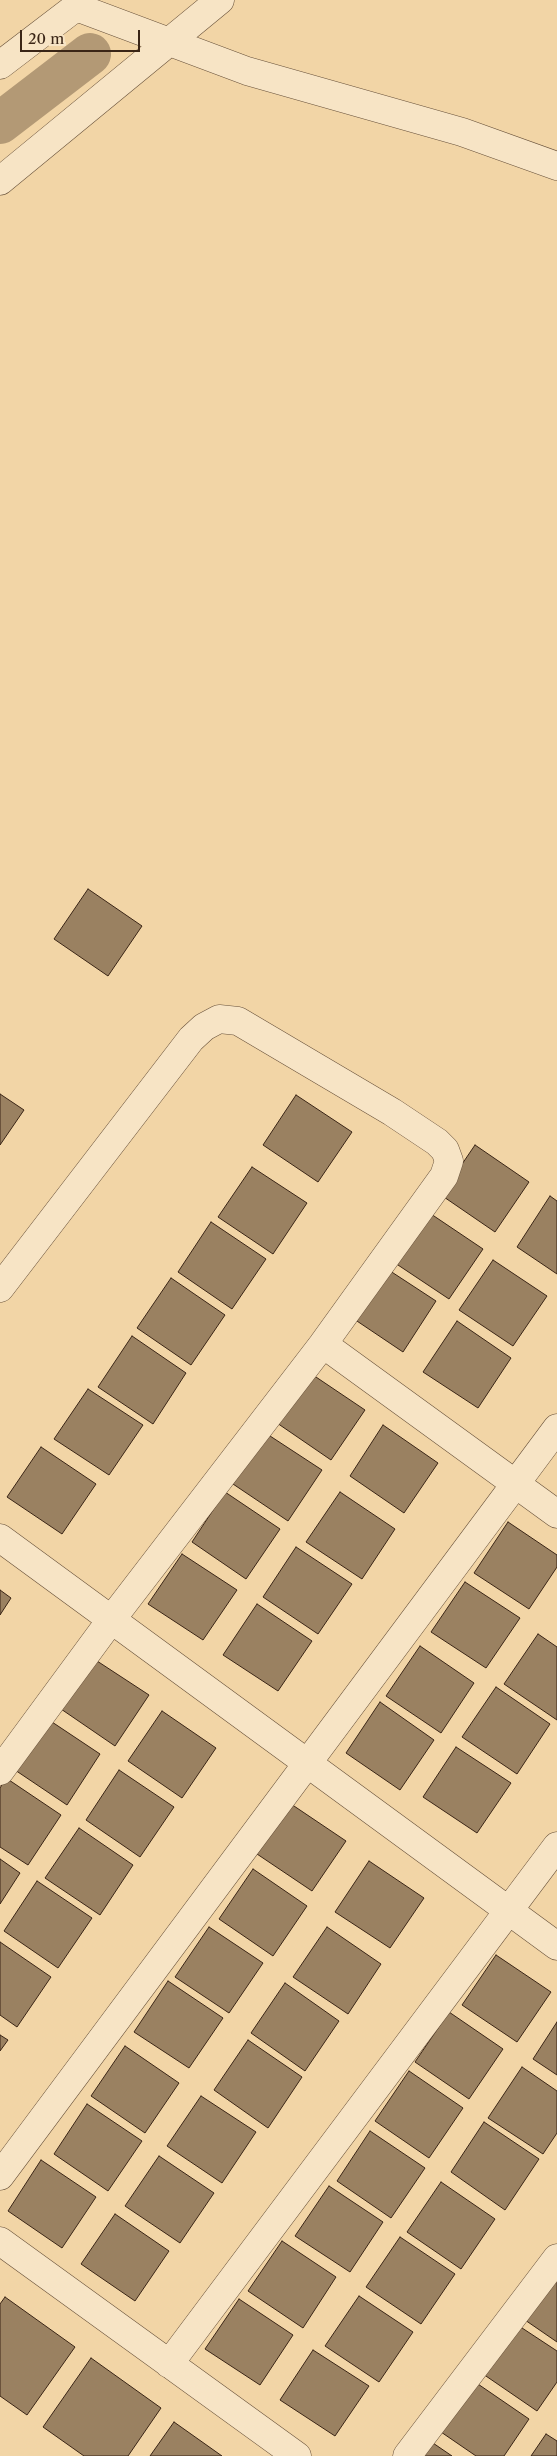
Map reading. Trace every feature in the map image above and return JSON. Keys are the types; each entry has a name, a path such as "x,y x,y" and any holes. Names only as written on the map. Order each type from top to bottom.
{"street":[{"path":"0,181 220,0"},
{"path":"0,65 80,3 247,71 462,132 557,166"},
{"path":"0,1288 191,1040 204,1027 219,1019 238,1021 392,1112 437,1142 445,1150 449,1161 444,1176 323,1344 111,1620 0,1771"},
{"path":"323,1344 557,1514"},
{"path":"0,2176 557,1428"},
{"path":"0,1538 557,1946"},
{"path":"169,2364 557,1846"},
{"path":"0,2241 298,2456"},
{"path":"407,2456 557,2258"}],"building":[{"path":"88,889 142,926 108,976 54,939"},
{"path":"0,1094 24,1110 0,1145"},
{"path":"296,1095 352,1132 318,1182 263,1145"},
{"path":"475,1145 529,1182 495,1232 441,1195"},
{"path":"252,1167 307,1203 273,1254 218,1217"},
{"path":"550,1196 557,1201 557,1274 517,1247"},
{"path":"428,1212 483,1249 449,1299 395,1263"},
{"path":"211,1222 266,1259 232,1309 178,1272"},
{"path":"493,1260 547,1296 513,1346 459,1310"},
{"path":"381,1265 436,1301 403,1352 348,1315"},
{"path":"171,1278 225,1315 191,1365 137,1328"},
{"path":"457,1321 511,1358 478,1408 423,1372"},
{"path":"132,1336 186,1373 153,1424 98,1387"},
{"path":"310,1373 365,1410 331,1460 277,1423"},
{"path":"88,1389 143,1425 109,1475 54,1439"},
{"path":"383,1425 438,1463 404,1513 350,1476"},
{"path":"267,1434 322,1470 288,1521 233,1484"},
{"path":"41,1447 96,1484 62,1534 7,1497"},
{"path":"225,1492 280,1529 246,1579 192,1542"},
{"path":"340,1492 395,1529 362,1579 306,1542"},
{"path":"508,1522 557,1555 557,1567 529,1609 474,1573"},
{"path":"296,1547 352,1584 318,1634 263,1597"},
{"path":"182,1554 237,1590 203,1640 148,1604"},
{"path":"465,1582 520,1618 486,1668 431,1632"},
{"path":"0,1590 11,1598 0,1615"},
{"path":"257,1604 312,1641 278,1691 223,1655"},
{"path":"538,1634 557,1647 557,1720 504,1684"},
{"path":"420,1646 474,1683 441,1733 386,1696"},
{"path":"94,1659 149,1695 115,1746 61,1709"},
{"path":"496,1687 550,1724 517,1774 462,1737"},
{"path":"380,1702 434,1740 400,1790 346,1753"},
{"path":"162,1711 216,1748 182,1798 128,1761"},
{"path":"46,1718 100,1754 67,1805 12,1768"},
{"path":"456,1747 511,1783 477,1833 423,1797"},
{"path":"119,1770 174,1807 140,1857 86,1820"},
{"path":"6,1778 61,1815 28,1865 0,1847 0,1788"},
{"path":"291,1804 346,1841 312,1891 257,1854"},
{"path":"79,1828 133,1865 100,1915 45,1878"},
{"path":"0,1859 20,1873 0,1904"},
{"path":"369,1861 424,1898 390,1948 335,1912"},
{"path":"253,1869 307,1906 273,1956 219,1919"},
{"path":"37,1881 92,1918 58,1968 4,1931"},
{"path":"209,1927 263,1963 229,2013 175,1977"},
{"path":"327,1927 381,1964 348,2014 293,1977"},
{"path":"0,1942 51,1977 17,2027 0,2015"},
{"path":"496,1955 551,1992 517,2042 462,2005"},
{"path":"168,1981 223,2018 189,2068 134,2032"},
{"path":"285,1983 339,2021 305,2071 251,2033"},
{"path":"449,2012 503,2049 469,2099 415,2062"},
{"path":"557,2022 557,2075 533,2059"},
{"path":"0,2035 8,2040 0,2051"},
{"path":"248,2040 302,2077 268,2128 214,2090"},
{"path":"125,2046 179,2083 145,2133 91,2096"},
{"path":"522,2067 557,2091 557,2133 543,2154 488,2118"},
{"path":"409,2071 463,2108 429,2158 375,2121"},
{"path":"201,2096 256,2132 222,2183 167,2146"},
{"path":"87,2104 142,2141 108,2191 54,2154"},
{"path":"484,2122 539,2159 505,2210 451,2172"},
{"path":"370,2131 425,2168 391,2218 337,2181"},
{"path":"159,2156 214,2193 180,2243 125,2206"},
{"path":"41,2160 96,2197 62,2248 8,2211"},
{"path":"441,2182 495,2219 461,2269 407,2232"},
{"path":"329,2186 383,2222 350,2272 295,2236"},
{"path":"115,2214 169,2251 135,2301 81,2264"},
{"path":"400,2237 455,2274 421,2324 366,2287"},
{"path":"282,2241 336,2277 303,2328 248,2291"},
{"path":"557,2272 557,2342 525,2320"},
{"path":"359,2296 413,2332 379,2382 325,2346"},
{"path":"5,2297 75,2347 27,2415 0,2396 0,2304"},
{"path":"239,2299 293,2335 260,2385 205,2349"},
{"path":"516,2324 557,2351 557,2382 537,2411 483,2374"},
{"path":"313,2350 369,2386 335,2436 280,2400"},
{"path":"91,2358 161,2408 128,2456 84,2456 43,2427"},
{"path":"475,2382 529,2419 504,2456 476,2456 441,2432"},
{"path":"174,2422 222,2456 150,2456"},
{"path":"546,2434 557,2441 557,2456 531,2456"},
{"path":"430,2441 452,2456 421,2456"}],"waterway":[{"path":"0,123 90,54"}]}
